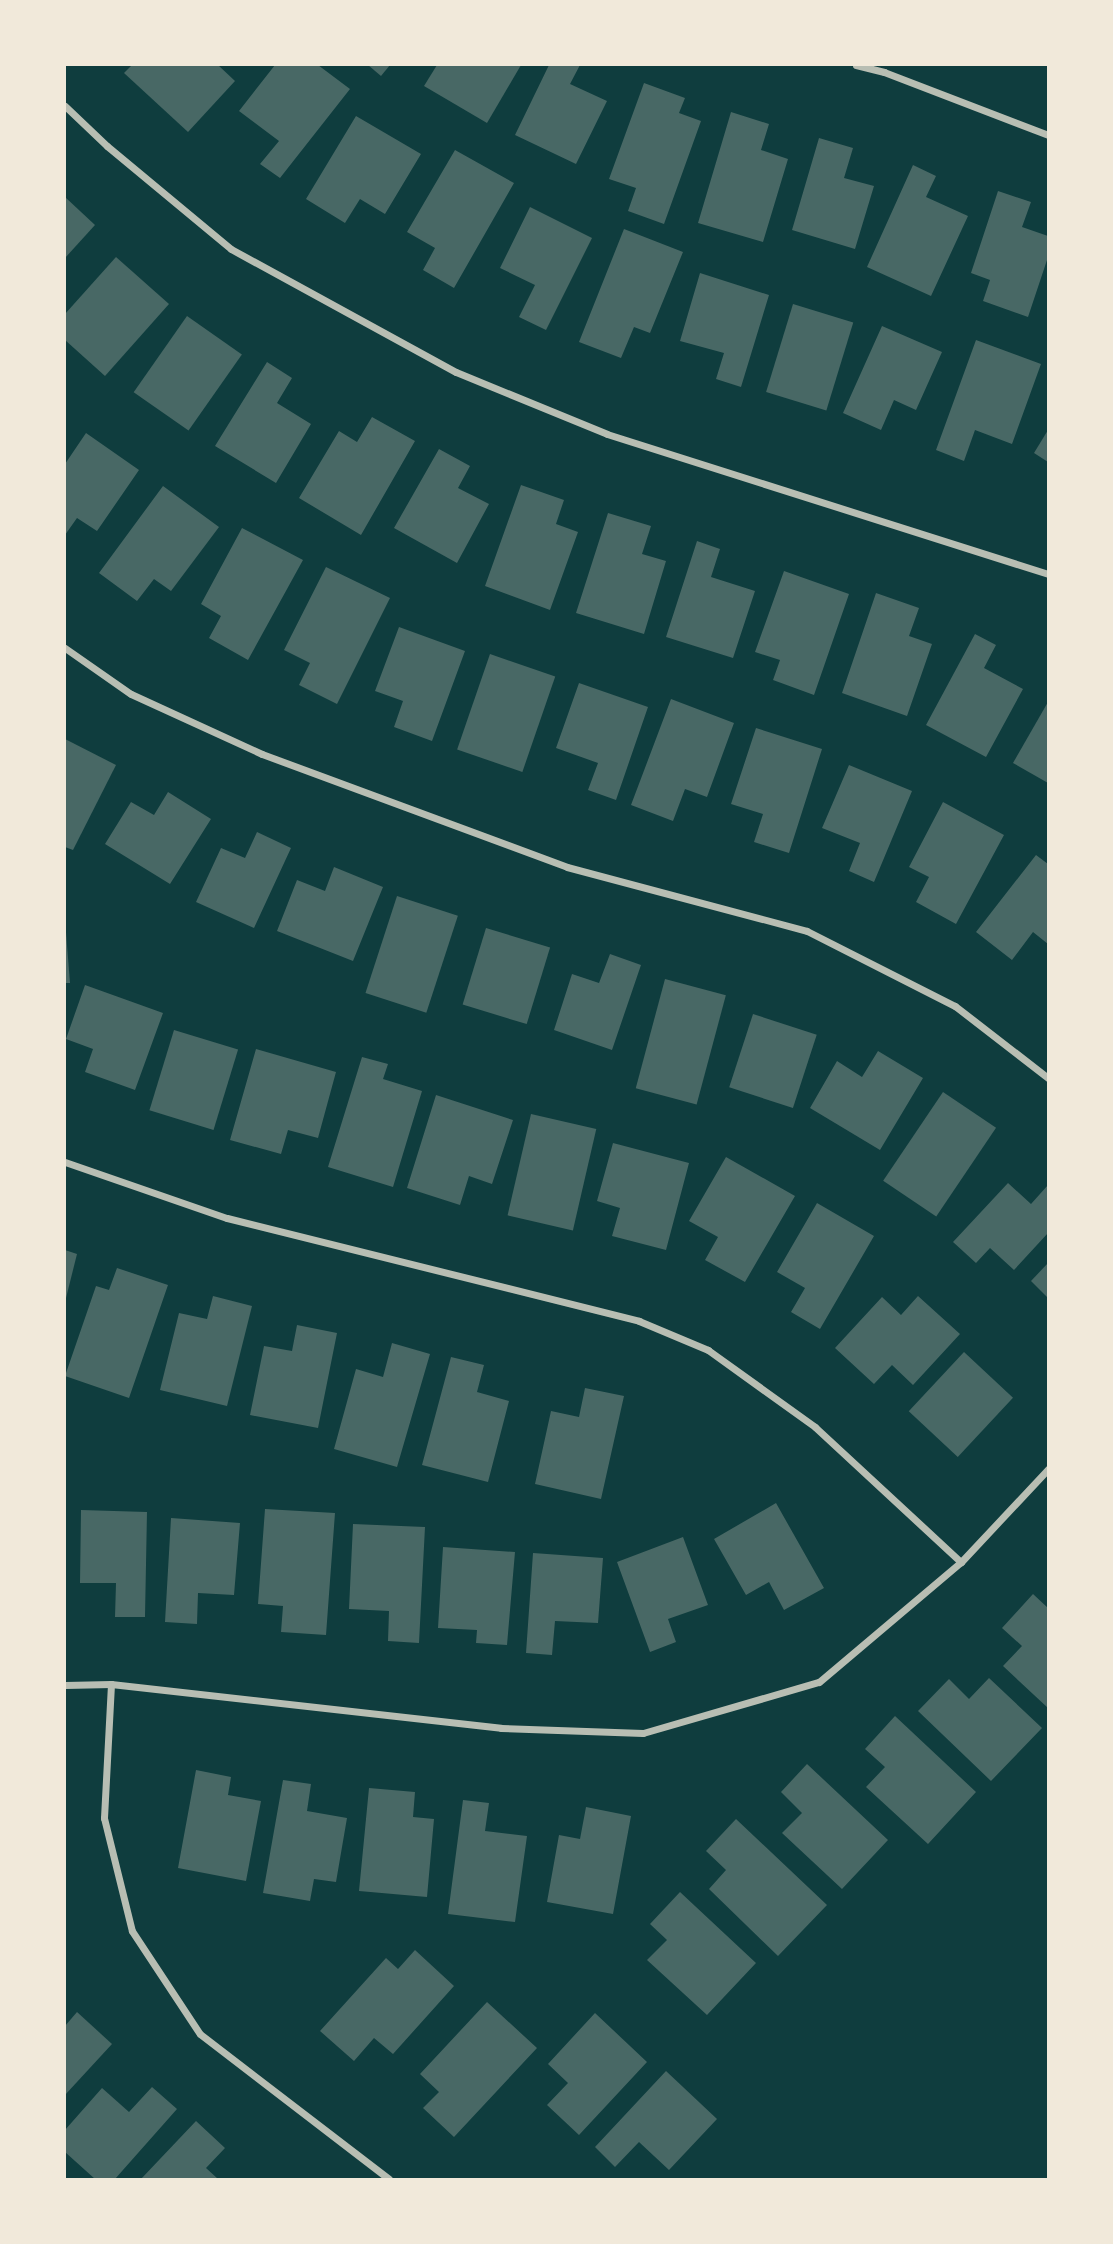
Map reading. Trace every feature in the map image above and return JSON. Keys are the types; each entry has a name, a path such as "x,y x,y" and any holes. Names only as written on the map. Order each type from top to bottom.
{"street":[{"path":"856,65 884,72 1048,135"},
{"path":"65,106 231,249 456,372 607,434 1048,574"},
{"path":"65,648 131,694 262,754 567,867 807,931 955,1006 1048,1078"},
{"path":"65,1162 227,1218 639,1321 708,1350 815,1427 961,1562"},
{"path":"65,1685 111,1684 501,1728 643,1733 819,1682 961,1562 1048,1469"},
{"path":"111,1684 104,1818 132,1931 200,2034 389,2179"}],"building":[{"path":"132,65 218,65 235,81 188,132 124,73"},
{"path":"275,65 318,65 350,89 280,178 260,164 279,141 239,111"},
{"path":"368,65 390,65 381,76"},
{"path":"437,65 521,65 487,123 424,86"},
{"path":"549,65 580,65 570,84 607,101 576,164 515,135"},
{"path":"644,83 685,98 679,113 701,121 664,224 628,211 636,188 609,179"},
{"path":"731,112 769,124 761,150 788,159 763,242 698,223"},
{"path":"356,116 421,154 385,214 360,199 345,223 306,199"},
{"path":"819,138 853,148 844,178 874,186 855,249 792,230"},
{"path":"455,150 514,183 454,288 423,270 435,248 407,232"},
{"path":"913,165 936,176 926,197 968,216 931,296 867,267"},
{"path":"998,191 1031,202 1022,227 1048,236 1048,257 1028,317 983,301 990,280 971,273"},
{"path":"65,197 95,225 65,258"},
{"path":"530,207 592,238 546,330 519,317 535,285 500,268"},
{"path":"624,229 683,252 650,333 634,327 621,358 579,342"},
{"path":"116,257 169,304 105,376 65,340 65,314"},
{"path":"700,273 769,295 741,387 716,379 724,353 680,341"},
{"path":"793,304 853,322 826,410 766,392"},
{"path":"187,316 242,354 189,431 134,392"},
{"path":"882,326 942,352 916,410 894,400 881,430 843,413"},
{"path":"976,340 1041,364 1012,444 975,430 964,461 936,450"},
{"path":"267,362 292,378 277,403 311,424 276,483 215,446"},
{"path":"372,417 415,441 361,535 299,498 339,431 357,442"},
{"path":"1048,430 1048,462 1034,453"},
{"path":"86,433 139,470 97,531 77,518 65,535 65,464"},
{"path":"439,449 470,466 458,488 489,504 457,563 394,528"},
{"path":"521,485 564,500 556,524 578,532 550,610 485,586"},
{"path":"163,486 219,527 171,591 154,579 137,601 99,573"},
{"path":"608,513 651,526 642,554 666,561 644,634 576,613"},
{"path":"242,528 303,560 248,660 209,638 221,616 201,604"},
{"path":"697,541 720,549 711,577 755,591 733,658 666,637"},
{"path":"326,567 390,598 337,704 299,685 310,663 284,650"},
{"path":"784,571 849,594 814,695 773,680 780,660 755,652"},
{"path":"876,593 919,608 909,636 932,644 907,716 842,693"},
{"path":"399,627 465,651 432,741 394,727 403,701 375,691"},
{"path":"975,634 996,645 984,668 1023,689 986,757 926,725"},
{"path":"490,654 555,676 522,772 457,749"},
{"path":"579,683 648,707 616,800 588,790 598,763 556,748"},
{"path":"671,699 734,723 707,797 685,789 673,821 631,805"},
{"path":"1048,702 1048,783 1013,763"},
{"path":"756,728 822,749 789,853 754,842 763,814 731,804"},
{"path":"65,739 116,765 73,850 65,847"},
{"path":"849,765 912,791 874,882 849,871 860,843 822,828"},
{"path":"168,792 211,819 170,884 105,844 131,802 154,815"},
{"path":"943,802 1004,835 956,924 916,902 929,877 909,867"},
{"path":"257,832 291,848 254,928 196,902 221,848 245,858"},
{"path":"1036,855 1048,864 1048,944 1033,932 1012,960 976,932"},
{"path":"334,867 383,887 353,961 277,931 297,880 325,891"},
{"path":"397,896 458,916 426,1013 365,993"},
{"path":"65,920 70,983 65,983"},
{"path":"486,928 550,948 527,1024 463,1005"},
{"path":"610,954 641,965 612,1050 554,1030 572,974 599,983"},
{"path":"665,979 726,995 697,1104 636,1088"},
{"path":"85,985 163,1013 135,1090 85,1072 93,1049 66,1039"},
{"path":"753,1014 817,1035 793,1108 729,1087"},
{"path":"174,1030 238,1050 214,1130 149,1110"},
{"path":"256,1049 336,1072 318,1138 288,1130 281,1154 230,1140"},
{"path":"878,1051 923,1078 880,1150 810,1108 837,1061 862,1077"},
{"path":"362,1057 388,1064 383,1079 422,1091 393,1187 328,1167"},
{"path":"943,1092 996,1128 936,1216 883,1181"},
{"path":"436,1095 513,1120 492,1184 469,1176 460,1205 407,1188"},
{"path":"531,1114 596,1129 573,1230 508,1215"},
{"path":"613,1143 689,1163 666,1250 612,1236 620,1208 597,1201"},
{"path":"726,1157 795,1196 745,1282 705,1260 718,1237 689,1221"},
{"path":"1008,1183 1031,1204 1048,1185 1048,1233 1014,1270 990,1248 976,1263 953,1242"},
{"path":"817,1203 874,1236 820,1329 791,1312 805,1288 777,1272"},
{"path":"65,1250 77,1254 66,1298 65,1298"},
{"path":"1048,1263 1048,1298 1031,1281"},
{"path":"117,1268 168,1285 129,1398 65,1376 96,1286 109,1290"},
{"path":"213,1296 252,1306 227,1406 160,1390 179,1313 207,1319"},
{"path":"918,1296 960,1334 913,1385 892,1365 874,1384 835,1348 882,1297 901,1315"},
{"path":"297,1325 337,1333 318,1428 250,1415 264,1346 292,1351"},
{"path":"392,1343 430,1354 397,1467 334,1449 356,1369 383,1377"},
{"path":"964,1352 1013,1398 958,1457 909,1411"},
{"path":"451,1357 484,1365 477,1392 509,1401 488,1482 422,1465"},
{"path":"585,1388 624,1396 601,1499 535,1484 551,1411 579,1417"},
{"path":"776,1503 824,1588 784,1610 769,1582 746,1595 714,1539"},
{"path":"265,1509 335,1513 326,1635 281,1632 283,1606 258,1604"},
{"path":"81,1510 147,1512 145,1617 115,1617 116,1583 80,1583"},
{"path":"171,1518 240,1523 234,1595 198,1593 197,1624 165,1622"},
{"path":"353,1524 425,1527 419,1643 388,1641 389,1611 349,1609"},
{"path":"683,1537 708,1605 668,1619 676,1642 650,1652 617,1562"},
{"path":"443,1547 515,1552 507,1645 476,1643 477,1630 438,1628"},
{"path":"533,1553 603,1558 598,1623 555,1621 552,1655 526,1653"},
{"path":"1033,1594 1048,1608 1048,1708 1003,1666 1022,1646 1002,1628"},
{"path":"989,1678 1042,1728 991,1781 918,1711 949,1679 969,1699"},
{"path":"895,1716 976,1792 928,1844 866,1787 885,1767 865,1749"},
{"path":"807,1764 888,1840 842,1889 782,1833 802,1813 781,1792"},
{"path":"196,1770 231,1777 228,1795 261,1801 246,1881 178,1868"},
{"path":"283,1780 311,1784 307,1811 347,1818 336,1882 314,1879 310,1901 263,1893"},
{"path":"369,1788 415,1792 413,1817 434,1819 427,1897 359,1891"},
{"path":"463,1800 489,1803 485,1831 527,1836 515,1922 448,1914"},
{"path":"586,1807 631,1816 613,1914 547,1902 559,1835 580,1839"},
{"path":"736,1819 827,1905 778,1956 709,1889 726,1870 706,1851"},
{"path":"680,1892 756,1963 707,2015 647,1960 667,1940 650,1924"},
{"path":"415,1950 454,1986 393,2054 374,2038 354,2061 320,2031 386,1958 398,1969"},
{"path":"487,2002 537,2048 454,2137 423,2108 439,2092 420,2074"},
{"path":"77,2012 112,2044 65,2095 65,2026"},
{"path":"595,2013 647,2062 579,2135 547,2105 568,2083 548,2064"},
{"path":"666,2071 717,2119 669,2170 639,2142 615,2167 595,2147"},
{"path":"152,2087 177,2109 115,2179 95,2179 65,2152 65,2130 102,2088 129,2112"},
{"path":"196,2121 225,2148 206,2168 218,2179 141,2179"}]}
